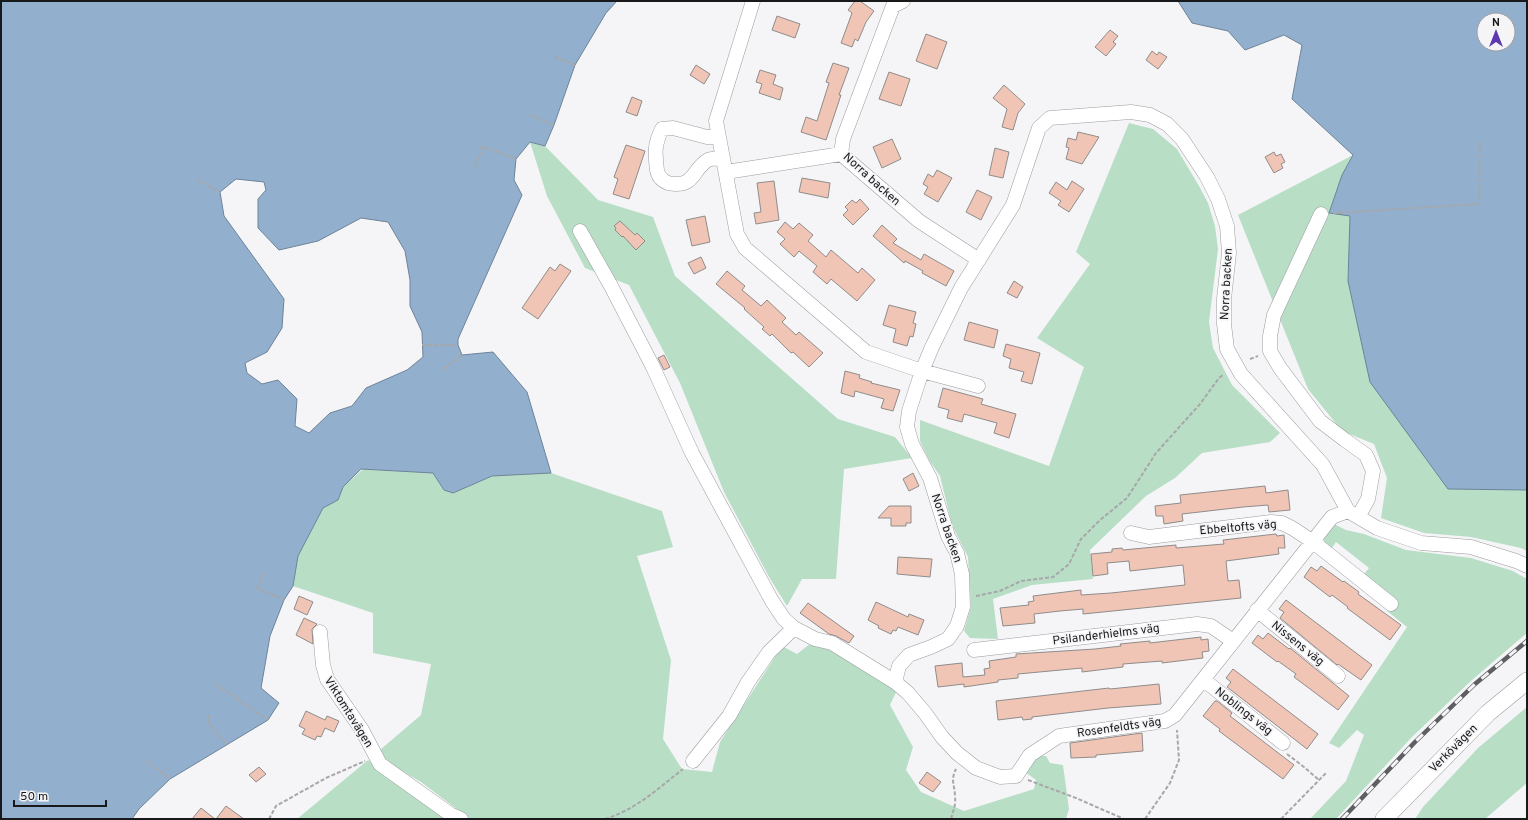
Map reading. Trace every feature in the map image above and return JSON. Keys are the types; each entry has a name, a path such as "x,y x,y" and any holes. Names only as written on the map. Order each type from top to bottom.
{"main road":[{"name":"Verkövägen","path":"1384,819 1488,713 1527,681"}],"street":[{"path":"752,1 716,121 737,234 745,248 866,352 922,371 978,386"},
{"name":"Norra backen","path":"903,1 893,6 843,140 841,154 919,221 979,260"},
{"name":"Norra backen","path":"895,682 899,666 908,655 931,647 948,638 957,626 963,607 962,574 957,553 948,536 930,478 912,444 907,427 908,411 922,371 961,288 1013,205 1039,128 1050,118 1131,112 1150,115 1167,124 1182,140 1207,177 1218,199 1227,226 1229,254 1224,299 1224,324 1227,348 1241,374 1323,465 1353,514"},
{"path":"719,137 707,137 673,128 662,129 656,141 655,155 657,174 664,182 677,184 691,179 708,160 723,158"},
{"path":"726,172 841,154"},
{"path":"1325,214 1274,315 1270,336 1270,351 1280,368 1320,421 1366,455 1373,471 1368,499 1353,514 1377,528 1421,543 1470,547 1516,561 1527,566"},
{"path":"580,231 654,367 696,460 772,601 784,619 794,628 815,638 832,643 895,682 908,693 925,713 942,737 976,768 1000,777 1016,776"},
{"name":"Rosenfeldts väg","path":"1016,776 1030,755 1059,736 1165,721 1175,715 1332,517 1353,514"},
{"name":"Ebbeltofts väg","path":"1131,533 1149,537 1271,522 1282,523 1312,541 1391,604"},
{"name":"Nissens väg","path":"1257,610 1338,676"},
{"name":"Psilanderhielms väg","path":"974,650 1197,624 1211,626 1233,641"},
{"path":"693,761 729,716 748,682 769,652 794,628"},
{"name":"Viktomtavägen","path":"320,632 323,665 327,679 362,730 380,764 450,814 461,819"},
{"name":"Noblings väg","path":"1204,680 1283,743"}],"path":[{"path":"555,58 575,65"},
{"path":"530,115 554,125"},
{"path":"1325,214 1478,204 1480,142"},
{"path":"475,167 483,146 516,159"},
{"path":"197,180 220,192"},
{"path":"422,345 458,345"},
{"path":"444,369 462,355"},
{"path":"963,599 1000,591 1021,581 1053,577 1069,564 1081,539 1100,520 1127,498 1156,452 1200,404 1224,374"},
{"path":"264,574 258,589 284,600"},
{"path":"216,684 268,720"},
{"path":"208,715 209,723 227,745"},
{"path":"1145,819 1170,783 1179,760 1175,715"},
{"path":"1283,743 1282,750 1319,780"},
{"path":"951,819 955,805 952,779 955,770 964,758"},
{"path":"146,760 170,779"},
{"path":"269,819 276,806 326,778 368,760"},
{"path":"605,819 612,817 643,800 693,761"},
{"path":"1281,819 1326,772"},
{"path":"1016,776 1076,798 1124,819"}],"green space":[{"path":"1129,123 1153,129 1177,149 1208,203 1215,226 1218,249 1209,322 1213,348 1232,385 1280,433 1270,442 1202,453 1175,478 1146,496 1090,550 1093,579 1032,585 993,599 998,639 970,638 964,631 971,607 968,557 952,525 940,476 929,460 920,441 920,420 1049,466 1084,367 1037,338 1090,264 1076,252"},
{"path":"530,142 545,146 598,200 653,217 675,276 838,419 895,437 912,458 844,469 836,579 802,579 787,606 769,577 724,492 680,383 629,285 585,268 547,196"},
{"path":"1353,155 1342,175 1350,216 1527,445 1527,551 1521,548 1471,537 1424,533 1381,518 1387,478 1374,444 1342,431 1308,389 1238,215"},
{"path":"363,469 433,473 444,490 453,493 492,476 551,473 662,511 673,547 637,556 671,660 663,739 682,769 712,772 720,742 782,646 797,654 810,644 834,651 897,690 890,705 913,747 906,770 921,792 964,811 1034,789 1036,780 1025,772 1037,756 1046,756 1050,763 1063,765 1069,809 1066,819 470,819 421,782 374,755 421,715 431,664 373,653 373,613 293,586 298,556 323,508 338,500 343,487"},
{"path":"1334,524 1346,530 1364,534 1406,550 1471,558 1513,571 1527,579 1527,633 1472,680 1411,738 1336,819 1310,819 1346,781 1364,735 1357,730 1339,748 1329,743 1407,627 1387,611 1396,599 1364,574 1369,568 1336,542 1330,551 1324,544 1324,538"},
{"path":"1527,707 1527,783 1485,819 1415,819 1423,807 1478,748"},
{"path":"368,760 412,787 450,819 297,819"}],"water":[{"path":"1,1 617,1 606,13 575,65 545,146 530,142 516,159 514,180 522,195 458,339 458,345 462,355 493,352 527,392 551,473 492,476 453,493 444,490 433,473 361,469 343,487 338,500 323,508 298,556 293,586 284,600 270,636 261,688 279,703 268,720 170,779 139,809 132,819 1,819","holes":["236,179 264,182 266,190 258,199 258,228 279,250 318,241 361,218 388,222 405,251 410,280 410,306 422,332 423,357 407,370 366,388 352,406 330,413 309,433 295,426 297,399 278,380 262,384 247,373 245,363 267,352 282,328 284,299 224,216 220,192"]},
{"path":"1178,1 1527,1 1527,490 1448,489 1370,382 1348,281 1350,216 1329,213 1342,175 1353,155 1292,99 1302,45 1284,35 1245,50 1228,31 1192,23"}],"building":[{"path":"855,1 860,1 874,11 866,22 858,41 855,39 852,47 841,43 852,13 848,10"},
{"path":"777,16 800,24 795,38 772,30"},
{"path":"1110,30 1118,36 1113,42 1116,44 1106,56 1095,47"},
{"path":"926,34 947,42 937,69 916,61"},
{"path":"1152,51 1157,55 1159,52 1167,57 1158,69 1146,60"},
{"path":"833,63 849,68 839,95 841,95 826,140 801,132 806,117 817,121 829,83 826,82"},
{"path":"696,65 710,74 704,84 690,75"},
{"path":"760,70 776,75 773,84 783,88 780,100 759,93 762,84 756,82"},
{"path":"889,72 910,79 901,106 879,99"},
{"path":"1004,85 1025,104 1018,113 1013,130 1002,127 1007,109 993,98"},
{"path":"632,97 642,101 637,116 626,112"},
{"path":"1078,132 1099,137 1082,164 1066,159 1069,148 1066,147 1068,138 1076,140"},
{"path":"892,139 901,159 882,168 873,147"},
{"path":"626,145 645,151 629,199 613,194 618,179 614,177"},
{"path":"995,148 1009,152 1003,178 989,175"},
{"path":"1274,152 1276,156 1281,154 1285,162 1281,164 1283,168 1274,173 1265,157"},
{"path":"937,170 952,178 938,202 924,194 928,187 923,184 928,174 933,177"},
{"path":"802,178 830,183 828,198 799,192"},
{"path":"774,181 779,220 756,224 754,213 761,212 757,183"},
{"path":"1072,181 1084,189 1069,212 1058,205 1061,201 1049,193 1056,182 1067,190"},
{"path":"977,190 992,197 981,220 966,212"},
{"path":"860,199 869,209 853,225 843,215 848,210 845,207 852,200 856,203"},
{"path":"705,216 710,242 692,246 686,220"},
{"path":"620,221 635,235 637,233 645,241 636,250 615,230 616,228 614,226"},
{"path":"785,222 793,229 799,223 813,235 808,241 826,257 831,250 858,273 862,268 875,280 857,301 831,279 827,284 813,272 817,266 799,251 794,257 780,244 785,239 777,232"},
{"path":"882,225 897,239 893,243 921,260 924,254 954,271 946,286 922,273 923,271 905,261 904,263 873,236"},
{"path":"701,257 706,268 694,274 688,263"},
{"path":"560,264 571,271 538,319 522,308 550,267 555,271"},
{"path":"727,271 745,286 742,290 761,306 767,300 786,318 782,322 796,335 799,332 823,353 809,367 793,352 791,353 772,334 770,336 762,329 764,327 744,309 745,308 716,284"},
{"path":"1014,281 1023,287 1017,298 1007,293"},
{"path":"889,305 916,312 913,323 916,324 913,337 910,336 907,346 893,342 896,329 883,325"},
{"path":"969,322 998,330 994,348 964,340"},
{"path":"1006,344 1040,353 1032,384 1021,381 1024,372 1009,368 1011,359 1003,356"},
{"path":"664,355 670,367 664,370 658,358"},
{"path":"845,371 860,375 859,378 872,382 871,383 900,390 893,411 881,408 884,399 855,391 854,397 841,393"},
{"path":"943,388 983,399 981,404 1016,414 1009,438 994,433 997,423 964,414 962,422 947,418 949,410 938,407"},
{"path":"913,473 919,486 909,491 903,479"},
{"path":"1265,486 1266,493 1288,490 1290,510 1269,512 1268,505 1243,507 1182,514 1183,521 1164,524 1163,516 1156,516 1155,506 1181,503 1180,495"},
{"path":"889,506 911,506 911,523 906,523 906,526 891,526 891,518 878,518"},
{"path":"1276,534 1277,536 1284,535 1285,548 1278,548 1279,554 1226,561 1228,581 1239,580 1241,598 1083,614 1083,609 1034,614 1035,623 1003,626 1000,608 1029,605 1028,602 1034,601 1033,596 1081,590 1081,595 1111,593 1185,585 1183,565 1130,571 1129,561 1107,563 1108,574 1093,576 1091,554 1112,552 1112,549 1122,548 1123,550 1176,545 1176,548 1224,544 1223,540"},
{"path":"898,557 932,559 930,577 897,574"},
{"path":"1321,566 1359,592 1358,594 1401,625 1390,640 1332,595 1330,597 1304,577 1311,567 1317,571"},
{"path":"299,596 313,602 307,615 294,609"},
{"path":"1286,600 1372,665 1361,680 1338,664 1337,665 1280,618 1284,612 1279,609"},
{"path":"876,602 908,617 909,614 924,620 918,635 898,627 896,631 893,630 891,634 878,628 879,626 868,620"},
{"path":"808,603 854,636 849,643 829,634 800,613"},
{"path":"304,618 317,624 312,629 313,644 296,635"},
{"path":"1268,633 1289,649 1290,648 1349,696 1338,710 1294,677 1296,674 1252,643 1258,635 1263,639"},
{"path":"1201,637 1201,640 1208,639 1209,651 1202,652 1203,658 1162,663 1162,661 1123,664 1123,667 1082,672 1082,668 1018,674 1018,678 998,680 998,682 964,687 964,684 938,687 935,666 962,663 963,677 985,675 984,669 990,668 989,661 1016,657 1016,654 1095,649 1121,646 1120,644 1150,641 1150,643"},
{"path":"1233,669 1318,734 1307,749 1227,687 1231,682 1226,678"},
{"path":"1159,684 1161,704 1108,708 1032,717 1032,719 1023,720 1022,717 998,720 996,701 1109,688"},
{"path":"1215,701 1232,713 1230,716 1294,765 1283,779 1219,731 1220,729 1203,716"},
{"path":"306,711 325,720 327,716 339,721 334,732 325,728 321,737 317,736 315,740 302,734 305,729 299,726"},
{"path":"1142,733 1143,751 1096,755 1096,757 1071,758 1070,743"},
{"path":"259,767 266,774 256,782 249,775"},
{"path":"927,772 941,782 933,792 919,783"},
{"path":"226,806 244,819 216,819"},
{"path":"201,808 215,819 192,819"}],"railway":[{"path":"1342,819 1415,742 1475,684 1527,641"}]}
